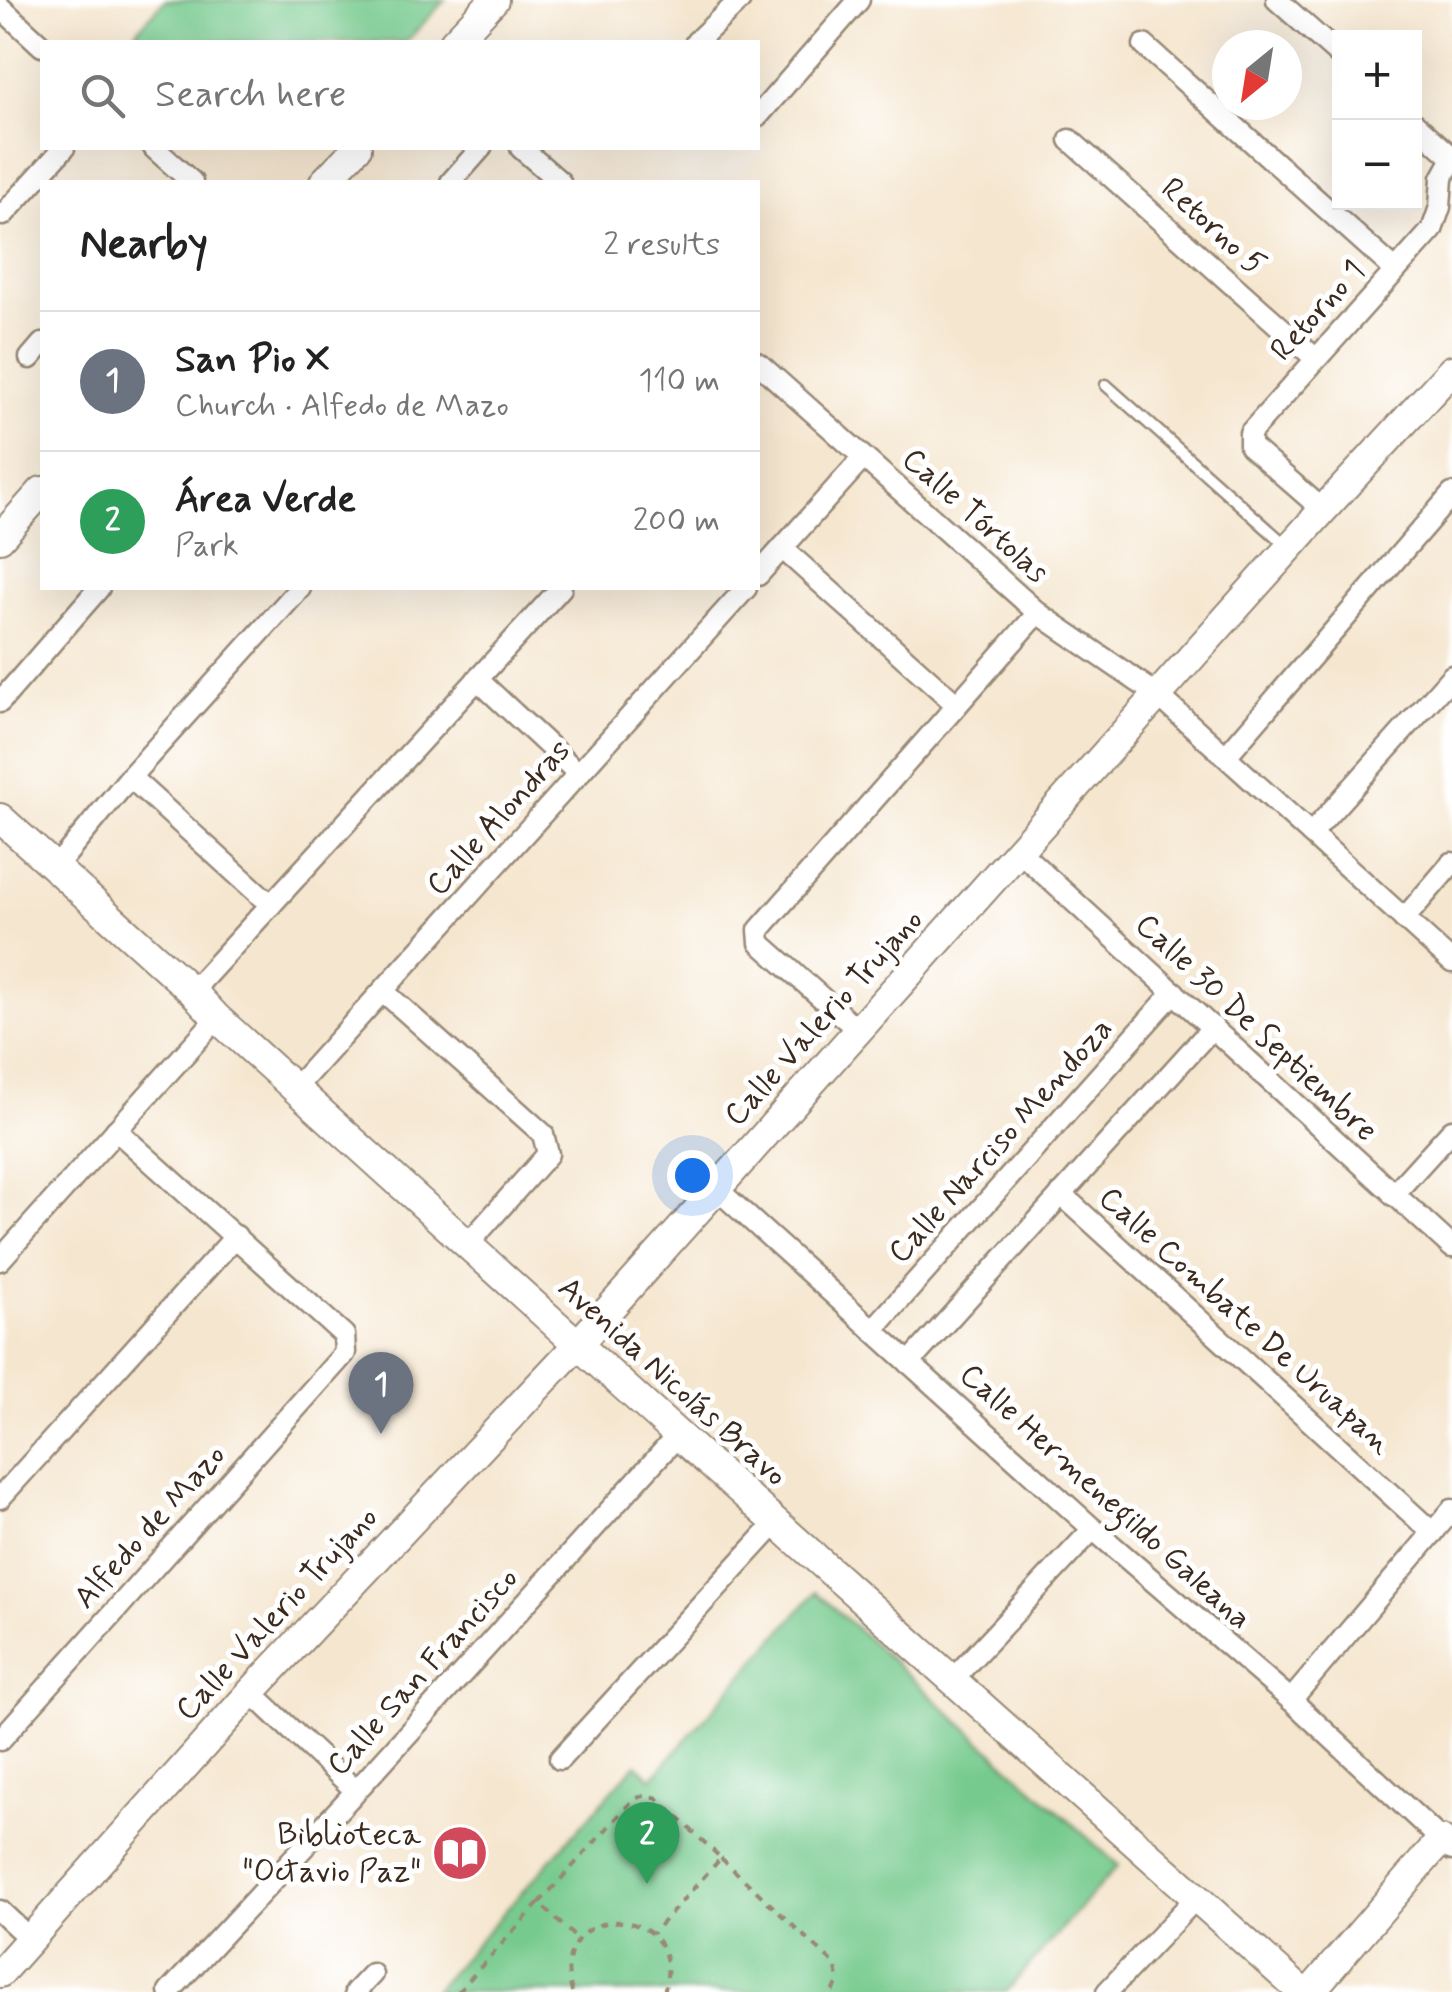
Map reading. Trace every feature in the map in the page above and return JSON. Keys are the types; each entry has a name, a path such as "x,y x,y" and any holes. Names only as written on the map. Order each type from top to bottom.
{"street":[{"path":"456,40 494,0"},
{"path":"760,114 859,0"},
{"path":"1277,0 1332,49"},
{"path":"698,40 735,2"},
{"path":"2,14 40,44"},
{"path":"1144,45 1395,270"},
{"path":"1422,131 1452,159"},
{"name":"Retorno 5","path":"1070,140 1316,359"},
{"path":"3,215 62,150"},
{"path":"156,150 188,180"},
{"path":"326,180 355,150"},
{"path":"453,180 479,150"},
{"path":"523,150 558,180"},
{"name":"Retorno 1","path":"1323,510 1250,446 1250,434 1432,230 1440,207 1442,178 1452,159"},
{"name":"Calle Tórtolas","path":"760,368 1038,613 1160,696 1452,962"},
{"name":"Calle Valerio Trujano","path":"0,1973 250,1692 578,1344 1323,510 1450,377"},
{"path":"760,573 863,458"},
{"path":"0,538 40,493"},
{"path":"1226,756 1452,494"},
{"path":"782,548 957,705"},
{"path":"0,702 97,590"},
{"path":"55,868 130,777 298,590"},
{"path":"192,992 559,590"},
{"name":"Calle Alondras","path":"295,1088 744,590"},
{"path":"859,1031 760,943 759,930 1038,613"},
{"path":"1311,834 1452,676"},
{"path":"477,679 579,774"},
{"path":"130,777 271,905"},
{"name":"Avenida Nicolás Bravo","path":"0,818 678,1435 1302,1992"},
{"name":"Calle 30 De Septiembre","path":"1020,852 1452,1248"},
{"path":"1404,918 1452,863"},
{"path":"383,990 542,1134 548,1154 468,1244"},
{"name":"Calle Narciso Mendoza","path":"873,1330 1174,992"},
{"path":"0,1260 217,1018"},
{"path":"910,1363 1213,1028"},
{"path":"0,1498 236,1236 116,1130"},
{"path":"1394,1195 1452,1130"},
{"name":"Calle Hermenegildo Galeana","path":"717,1190 1093,1529 1448,1839"},
{"name":"Calle Combate De Uruapan","path":"1062,1194 1433,1533"},
{"name":"Alfedo de Mazo","path":"0,1740 345,1353 344,1335 236,1236"},
{"name":"Calle San Francisco","path":"169,1992 678,1435"},
{"path":"1291,1700 1452,1510"},
{"path":"560,1759 776,1523"},
{"path":"952,1680 1093,1529"},
{"path":"250,1692 356,1791"},
{"path":"1310,1992 1448,1839"},
{"path":"1107,1992 1196,1898"},
{"path":"0,1912 30,1939"},
{"path":"356,1992 372,1974"}],"lane":[{"path":"1106,385 1290,548"}],"path":[{"path":"458,1992 640,1796 657,1798 833,1963 838,1972 832,1992"},
{"path":"652,1934 720,1858"},
{"path":"539,1902 578,1940"},
{"path":"572,1992 568,1961 578,1940 597,1925 612,1920 630,1922 658,1941 667,1956 669,1974 664,1992"}],"green space":[{"path":"165,0 445,0 408,40 129,40"},
{"path":"816,1592 1118,1865 1006,1992 433,1992 636,1764 652,1778"}],"place":[{"name":"San Pio X","path":"381,1434"},
{"name":"Biblioteca \"Octavio Paz\"","path":"460,1853"},
{"name":"Área Verde","path":"647,1884"}]}
